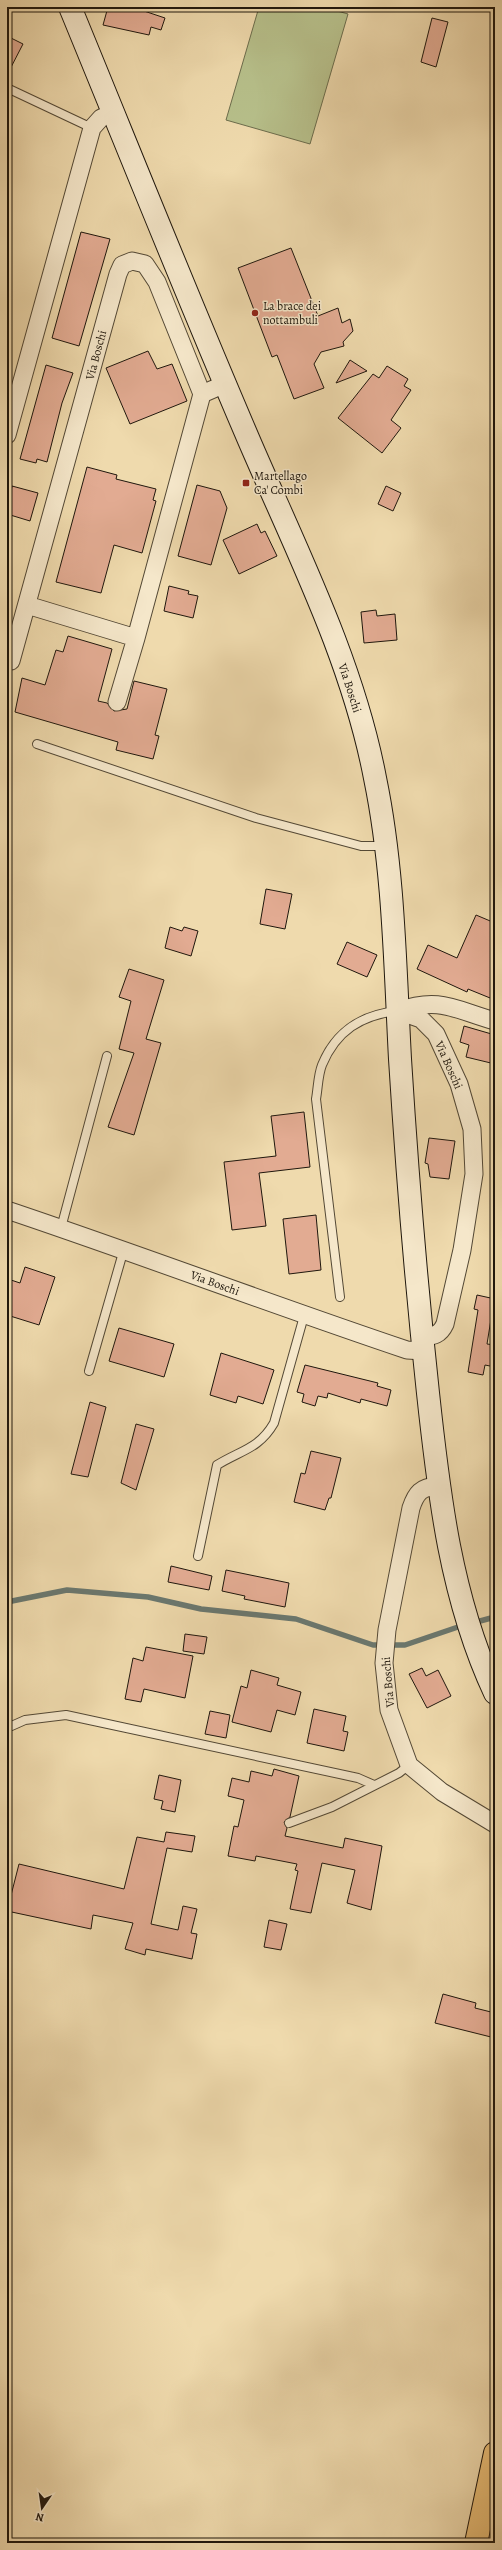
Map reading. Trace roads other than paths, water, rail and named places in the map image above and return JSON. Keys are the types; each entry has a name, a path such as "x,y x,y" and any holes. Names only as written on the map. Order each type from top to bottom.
{"main road":[{"name":"Via Boschi","path":"70,7 225,384 326,620 346,674 375,774 386,846 398,1011 406,1152 423,1344 438,1486 447,1537 466,1616 478,1656 495,1693"},
{"path":"476,2543 495,2453"}],"street":[{"path":"7,435 92,128 100,118 113,112"},
{"name":"Via Boschi","path":"11,662 118,274 122,265 132,261 145,264 157,282 202,394"},
{"path":"117,702 136,638 202,394 225,384"},
{"path":"27,605 136,638"},
{"path":"398,1011 417,1004 437,1003 495,1021"},
{"name":"Via Boschi","path":"7,1210 124,1249 304,1316 407,1350 423,1344 437,1334 445,1324 462,1250 474,1174 472,1129 459,1084 436,1034 421,1019 398,1011"},
{"name":"Via Boschi","path":"409,1765 389,1710 384,1663 387,1630 415,1497 421,1490 438,1486"},
{"path":"409,1765 442,1792 495,1824"}],"lane":[{"path":"7,88 92,128"},
{"path":"37,744 256,818 361,846 386,846"},
{"path":"340,1297 316,1099 321,1066 334,1042 350,1026 381,1013 398,1011"},
{"path":"61,1228 107,1056"},
{"path":"88,1370 124,1249"},
{"path":"198,1556 218,1465 249,1450 267,1436 274,1423 304,1316"},
{"path":"7,1728 25,1720 66,1715 358,1778 374,1785"},
{"path":"289,1823 332,1807 409,1765"}],"waterway":[{"path":"7,1602 67,1590 148,1597 201,1609 296,1619 373,1645 405,1645 458,1627"},
{"path":"480,1621 495,1617"}],"place":[{"name":"La brace dei nottambuli","path":"255,313"},
{"name":"Martellago Ca' Combi","path":"246,483"}]}
